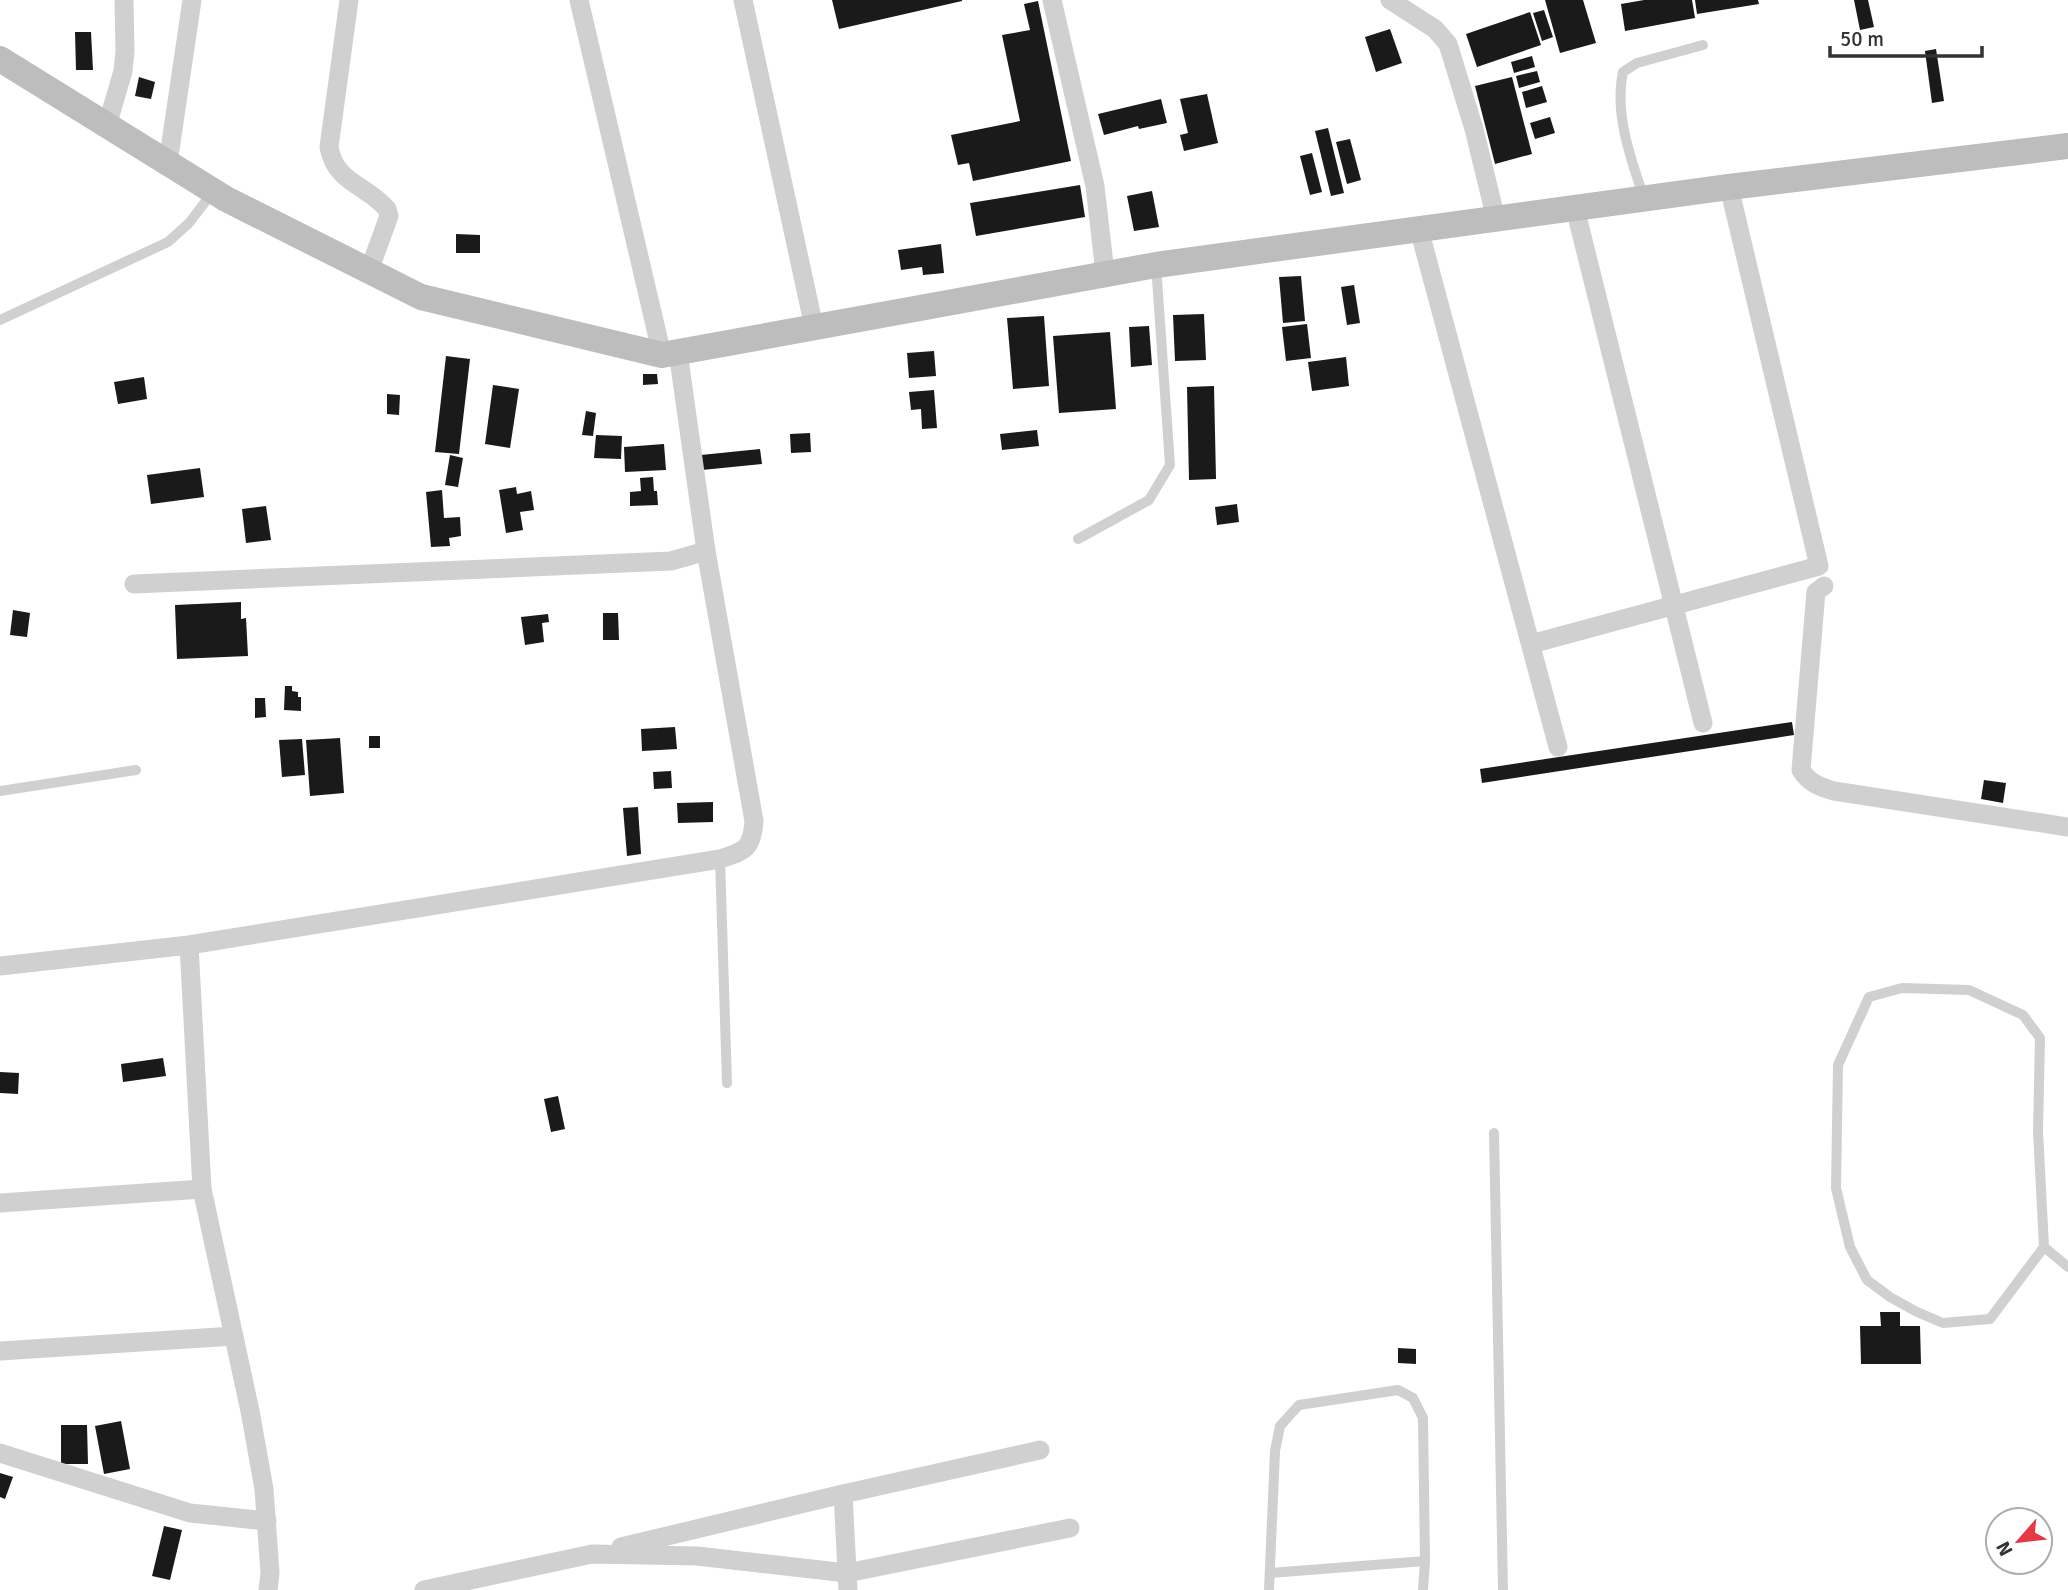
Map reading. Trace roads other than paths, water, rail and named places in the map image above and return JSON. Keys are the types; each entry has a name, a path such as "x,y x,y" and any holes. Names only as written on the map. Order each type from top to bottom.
{"street":[{"path":"107,126 124,61 124,0"},
{"path":"168,163 192,0"},
{"path":"349,0 329,147 336,169 387,209 389,216 369,271"},
{"path":"0,966 189,945 720,859 741,853 748,846 753,836 754,821 670,353 579,0"},
{"path":"743,0 814,327"},
{"path":"1052,0 1095,186 1105,273"},
{"path":"1390,0 1435,29 1448,44 1474,129 1496,219"},
{"path":"0,59 213,191 421,297 670,353 1156,265 1729,187 2068,146"},
{"path":"1531,644 1819,566 1729,187"},
{"path":"1575,208 1703,723"},
{"path":"1419,229 1558,747"},
{"path":"134,584 671,561 706,551"},
{"path":"1824,586 1816,592 1801,770 1806,778 1834,791 2068,827"},
{"path":"189,945 202,1189 250,1411 267,1521 270,1573 268,1590"},
{"path":"0,1203 202,1189"},
{"path":"0,1351 234,1336"},
{"path":"424,1590 592,1554 1040,1450"},
{"path":"0,1453 190,1513 267,1521"},
{"path":"843,1494 848,1581"},
{"path":"592,1554 697,1556 848,1581 1070,1528"}],"lane":[{"path":"1644,199 1626,143 1620,88 1623,72 1637,63 1703,45"},
{"path":"0,320 168,242 189,223 213,191"},
{"path":"1078,539 1149,500 1170,466 1156,265"},
{"path":"0,791 136,770"},
{"path":"720,859 727,1083"},
{"path":"2044,1247 1990,1319 1942,1323 1890,1297 1867,1280 1850,1247 1836,1188 1838,1065 1870,997 1902,988 1969,990 2023,1015 2040,1038 2038,1131 2044,1247 2068,1267"},
{"path":"1494,1133 1503,1590"},
{"path":"1269,1590 1275,1451 1280,1426 1299,1405 1398,1390 1413,1398 1423,1418 1423,1590"},
{"path":"1269,1573 1425,1561"}]}
